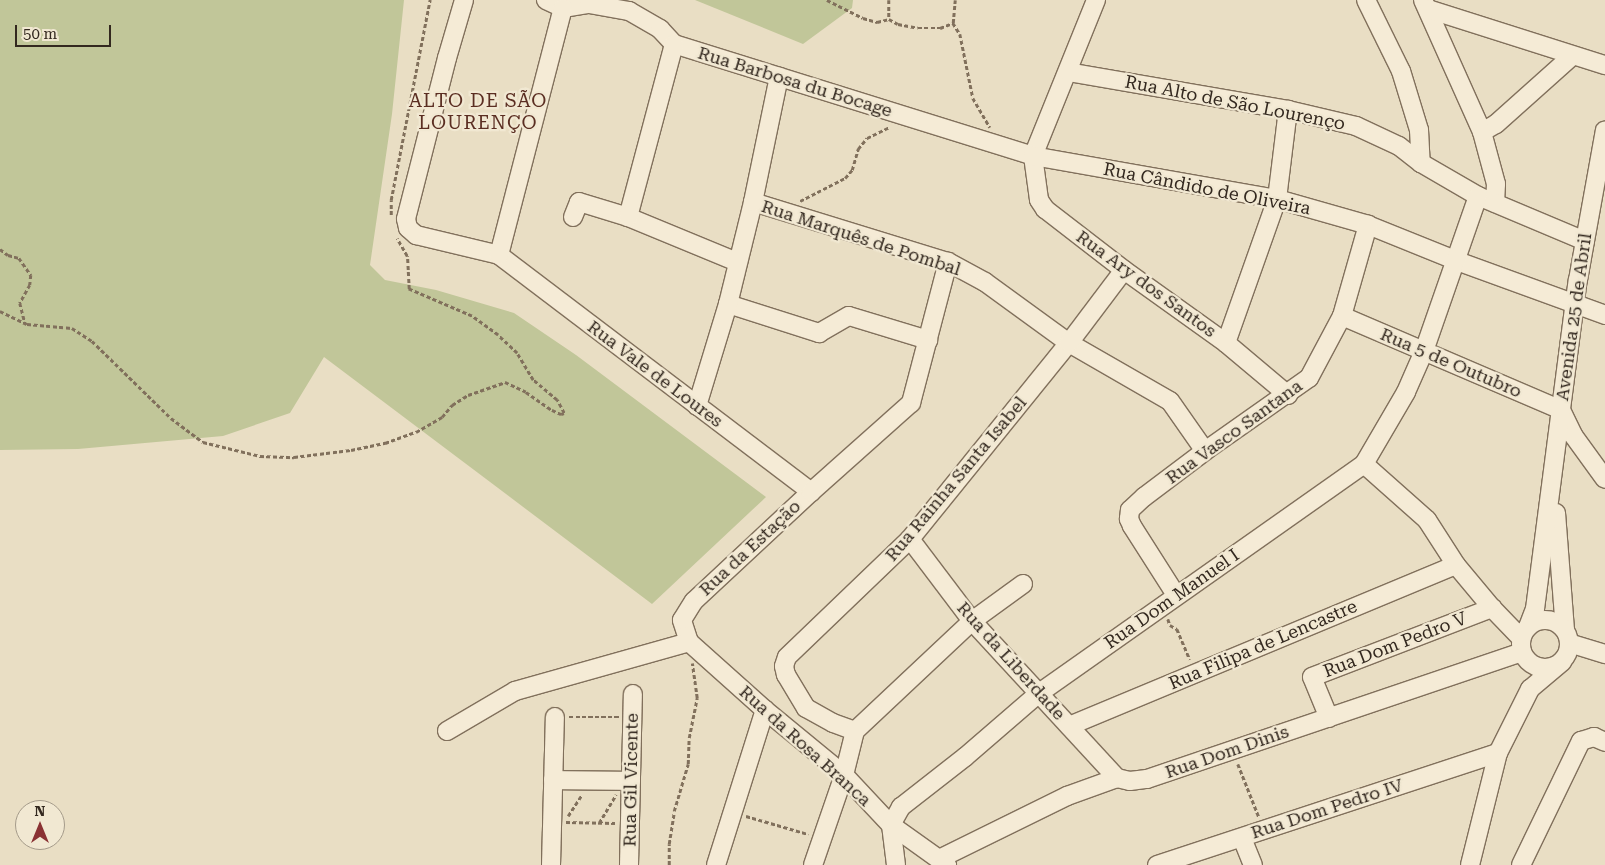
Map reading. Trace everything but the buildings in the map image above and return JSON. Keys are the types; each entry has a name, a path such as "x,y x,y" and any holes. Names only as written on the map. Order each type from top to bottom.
{"street":[{"path":"464,0 447,58 406,219 408,228 416,235 499,255 563,8 546,0"},
{"path":"1033,156 1096,0"},
{"path":"1366,0 1401,71 1418,130 1420,163"},
{"name":"Rua Barbosa du Bocage","path":"563,8 589,4 629,12 660,29 674,44 1033,156"},
{"path":"1426,4 1572,56 1605,65"},
{"path":"1426,4 1482,132 1496,184 1495,203"},
{"path":"628,217 674,44"},
{"path":"1482,132 1496,124 1572,56"},
{"name":"Rua Alto de São Lourenço","path":"1068,72 1288,110 1356,126 1399,146 1420,163 1478,196 1585,241"},
{"path":"697,406 728,304 753,202 779,77"},
{"path":"1226,343 1277,199 1288,110"},
{"name":"Avenida 25 de Abril","path":"1530,689 1524,644 1535,609 1574,305 1585,241 1598,215 1605,130"},
{"name":"Rua Cândido de Oliveira","path":"1033,156 1277,199 1368,225 1574,305 1590,308 1605,315"},
{"name":"Rua Ary dos Santos","path":"1033,156 1038,200 1045,209 1124,270 1226,343 1288,395"},
{"name":"Rua Dom Manuel I","path":"891,825 901,806 966,757 1038,694 1170,599 1364,464 1406,392 1424,351 1478,196"},
{"path":"573,217 580,202 628,217 737,262"},
{"name":"Rua Marquês de Pombal","path":"753,202 948,262 985,282 1069,343 1170,401 1205,451"},
{"name":"Rua Vasco Santana","path":"1170,599 1132,526 1129,519 1130,510 1144,497 1205,451 1310,378 1342,316 1368,225"},
{"name":"Rua Vale de Loures","path":"499,255 811,492"},
{"name":"Rua da Estação","path":"692,645 682,620 694,601 811,492 911,403 948,262"},
{"name":"Rua Rainha Santa Isabel","path":"855,731 826,720 806,708 786,675 784,666 787,657 910,539 1069,343 1124,270"},
{"path":"728,304 819,333 849,316 928,340"},
{"name":"Rua 5 de Outubro","path":"1342,316 1561,410"},
{"path":"1561,410 1573,435 1605,479"},
{"path":"1364,464 1427,520 1456,564 1524,644 1536,667 1542,669 1556,666 1562,662"},
{"name":"Avenida 25 de Abril","path":"1553,475 1567,637"},
{"name":"Rua da Liberdade","path":"910,539 972,621 1117,778"},
{"name":"Rua Filipa de Lencastre","path":"1069,726 1456,564"},
{"path":"813,865 844,775 855,731 972,621 1023,584"},
{"name":"Rua Dom Pedro V","path":"1329,718 1312,677 1492,608"},
{"path":"1524,644 1540,620 1547,620 1554,622 1567,637 1605,654"},
{"path":"1470,865 1498,753 1530,689 1562,662 1569,650 1567,637"},
{"name":"Rua Dom Dinis","path":"943,862 1067,796 1117,778 1130,781 1147,779 1329,718 1524,644"},
{"path":"447,731 515,691 692,645"},
{"name":"Rua da Rosa Branca","path":"692,645 765,710 844,775 891,825 943,862"},
{"name":"Rua Gil Vicente","path":"629,865 628,781 633,694"},
{"path":"716,865 765,710"},
{"path":"550,865 558,822 553,780 555,717"},
{"path":"1521,865 1581,742 1594,737 1605,742"},
{"name":"Rua Dom Pedro IV","path":"1157,865 1498,753"},
{"path":"553,780 628,781"},
{"path":"891,825 896,865"},
{"path":"1242,838 1253,865"}],"path":[{"path":"391,219 390,200 430,0"},
{"path":"827,0 863,18 877,22 889,19 898,24 918,28 940,28 953,23"},
{"path":"889,0 889,19"},
{"path":"955,0 953,23 960,34 973,98 988,120 992,132 986,142"},
{"path":"778,210 845,178 852,170 858,149 867,138 908,118"},
{"path":"0,311 25,323 72,328 92,341 171,418 203,442 260,456 294,457 351,450 384,443 416,432 442,417 452,406 468,395 505,382 526,392 552,410 561,414 564,412 557,400 533,380 517,353 498,335 472,316 409,290 407,256 393,233"},
{"path":"0,249 19,258 31,275 30,285 20,303 25,323"},
{"path":"1170,599 1170,625 1177,629 1196,673"},
{"path":"669,865 669,844 674,811 688,764 689,738 697,698 696,678 691,667 692,645"},
{"path":"555,717 633,717"},
{"path":"1233,750 1264,830"},
{"path":"558,822 591,780"},
{"path":"600,823 628,781"},
{"path":"732,812 822,838"},
{"path":"558,822 630,824"}],"green space":[{"path":"0,0 404,0 392,114 370,265 385,280 436,290 514,313 576,355 766,497 652,604 324,357 290,413 223,436 78,449 0,450"},
{"path":"695,0 853,0 852,8 803,44"}],"district":[{"name":"ALTO DE SÃO LOURENÇO","path":"478,112"}]}
